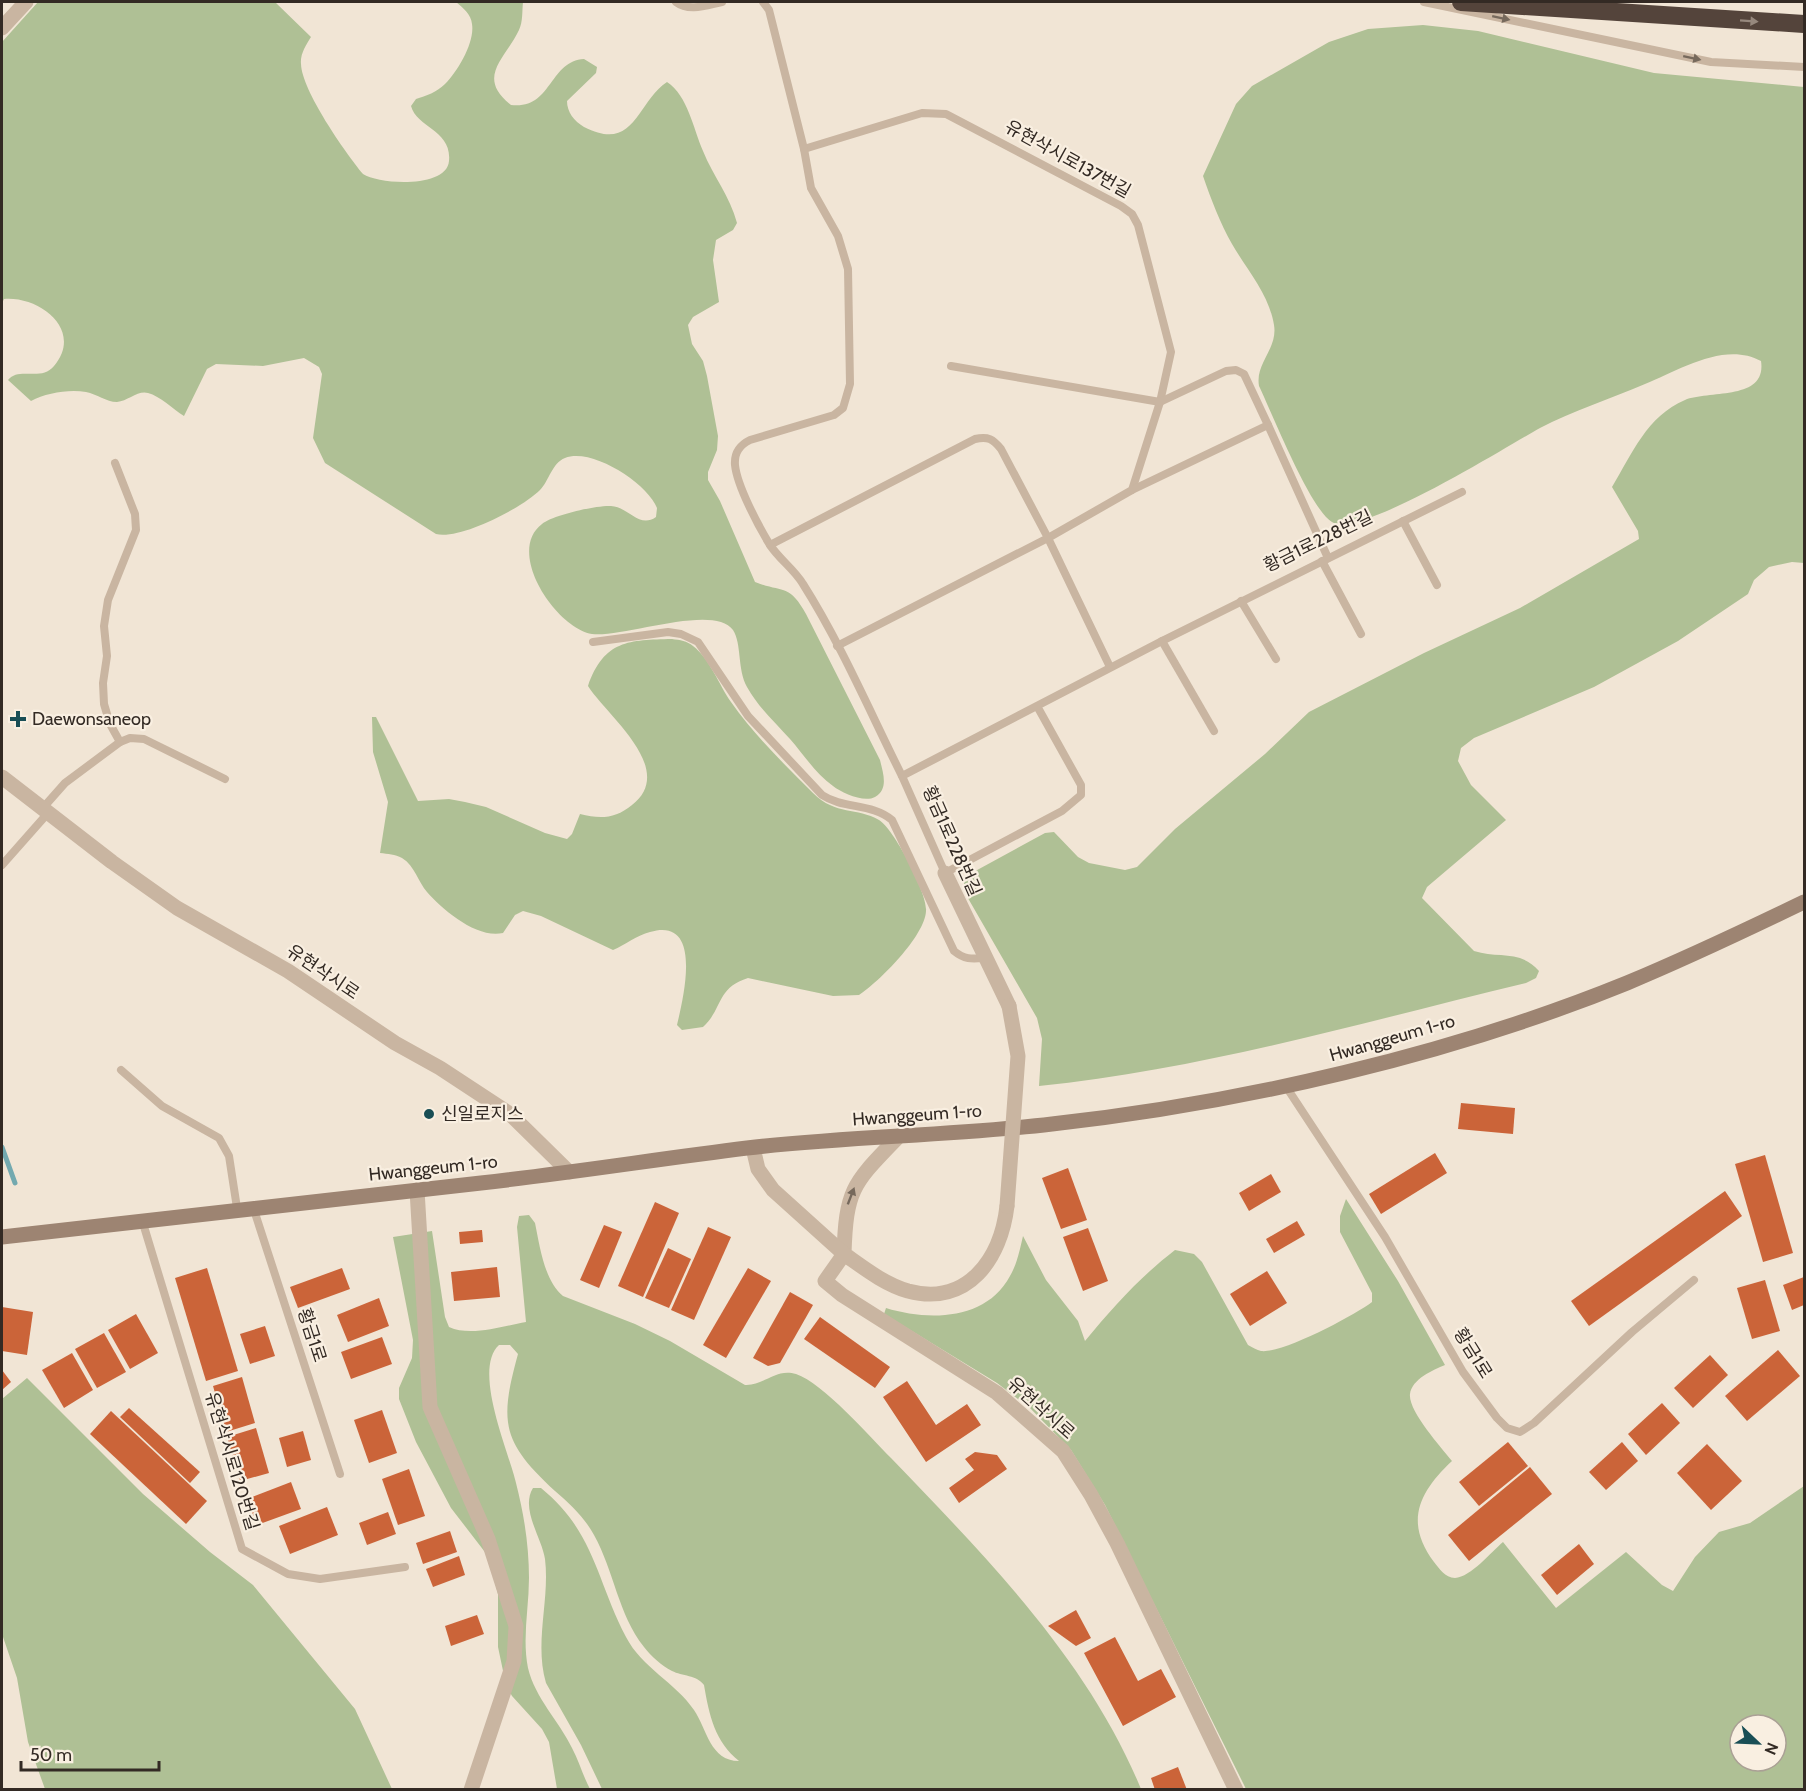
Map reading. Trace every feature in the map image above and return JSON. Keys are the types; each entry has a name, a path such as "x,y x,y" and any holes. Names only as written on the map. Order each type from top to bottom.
{"highway":[{"path":"1461,2 1804,24"}],"street":[{"path":"2,28 26,2"},
{"name":"유현삭시로","path":"2,777 177,908 288,971 395,1043 440,1068 510,1114 569,1172"},
{"name":"황금1로228번길","path":"844,1254 893,1285 909,1291 944,1292 977,1276 990,1262 1000,1243 1008,1206 1018,1056 1008,1006 945,873"},
{"name":"Hwanggeum 1-ro","path":"2,1237 245,1207 569,1172 753,1148 1063,1123 1284,1085 1382,1063 1546,1013 1645,975 1804,902"},
{"path":"844,1254 845,1213 850,1196 868,1168 899,1136"},
{"path":"753,1148 758,1169 773,1190 844,1254"},
{"path":"417,1190 430,1407 488,1539 516,1626 514,1661 471,1790"},
{"name":"유현삭시로","path":"844,1254 825,1281 842,1295 997,1393 1063,1451 1117,1543 1236,1790"}],"lane":[{"path":"676,2 687,7 722,2"},
{"path":"763,2 769,10 804,149 811,188 838,237 848,269 850,384 843,408 834,415 740,445 735,466 740,483 770,545 802,581 902,776"},
{"path":"1424,2 1711,62 1804,67"},
{"name":"유현삭시로137번길","path":"804,149 933,112 961,120 1132,214 1138,225 1169,338 1169,369 1132,490"},
{"path":"951,366 1160,402 1226,371 1236,370 1244,374 1325,560 1361,634"},
{"path":"837,646 1048,537 1132,490 1268,425"},
{"path":"770,545 975,439 985,437 994,440 1048,537 1110,667"},
{"path":"115,463 135,513 136,530 108,600 104,626 106,656 103,683 104,704 110,724 120,742"},
{"name":"황금1로228번길","path":"945,873 902,776 1110,667 1462,492"},
{"path":"1403,521 1437,585"},
{"path":"1241,601 1276,659"},
{"path":"593,642 668,632 681,634 698,642 748,717 822,795 838,803 876,811 892,820 954,951 962,957 985,958"},
{"path":"1162,641 1214,731"},
{"path":"945,873 1062,811 1081,795 1081,785 1037,706"},
{"path":"2,865 65,783 120,742 130,738 144,739 225,779"},
{"path":"120,1070 162,1106 219,1138 229,1156 245,1207"},
{"name":"황금1로","path":"1284,1085 1385,1237 1463,1371 1507,1428 1520,1432 1534,1423 1632,1332 1694,1280"},
{"name":"황금1로","path":"245,1207 340,1474"},
{"name":"유현삭시로120번길","path":"142,1220 242,1549 288,1574 320,1579 405,1567"}],"green space":[{"path":"38,2 275,2 311,37 302,53 303,76 316,105 346,151 363,174 371,178 397,182 412,182 437,176 445,170 449,161 445,142 420,120 411,106 416,99 445,84 460,64 468,47 472,31 471,20 456,2 523,2 520,27 494,76 500,95 511,105 524,105 535,100 564,68 572,62 584,59 597,67 596,73 567,101 568,109 574,119 584,127 601,133 614,134 624,130 633,122 667,82 674,88 685,104 703,151 737,223 733,230 716,240 713,260 719,302 693,317 688,325 692,344 703,361 718,436 717,450 708,472 708,480 720,501 755,582 790,593 806,614 880,760 884,785 879,794 865,799 842,792 816,770 751,694 744,680 736,636 733,630 723,623 688,620 606,634 592,634 578,629 551,604 532,570 529,552 532,537 542,524 565,514 604,506 617,507 639,519 650,520 656,517 657,508 643,489 618,470 604,463 576,456 565,458 557,464 540,490 520,505 475,527 447,535 436,534 325,463 313,438 322,374 319,367 304,358 263,366 216,364 207,369 184,416 157,397 144,392 117,402 86,392 72,391 51,394 31,401 8,380 18,374 37,374 49,371 62,353 64,340 61,328 44,309 18,300 4,299 2,303 2,42"},
{"path":"1423,25 1478,31 1654,73 1804,87 1804,563 1792,562 1769,567 1754,580 1748,594 1678,641 1594,687 1474,738 1461,748 1458,761 1471,785 1506,820 1427,887 1422,898 1474,951 1524,960 1539,971 1536,978 1526,983 1284,1043 1162,1068 1039,1086 1042,1039 1037,1018 965,893 964,883 968,875 1045,833 1054,832 1078,857 1089,863 1125,870 1137,867 1175,829 1265,754 1309,712 1424,653 1520,608 1639,539 1638,531 1612,487 1650,426 1672,407 1685,400 1735,392 1755,383 1760,374 1761,361 1747,356 1732,354 1702,360 1540,428 1434,488 1372,517 1348,524 1332,522 1323,514 1303,480 1259,386 1260,370 1273,341 1274,325 1271,314 1257,283 1224,228 1203,176 1236,104 1252,86 1329,42 1368,29"},
{"path":"672,639 688,643 699,651 731,702 750,726 813,793 830,805 879,820 893,836 909,862 922,891 926,911 924,921 900,958 859,995 833,996 748,978 730,987 703,1027 682,1030 677,1025 683,997 686,963 684,948 678,936 667,930 650,932 613,950 541,916 523,911 515,915 503,933 482,932 461,922 442,907 427,892 406,861 397,856 380,853 388,802 373,752 372,717 376,717 418,801 449,799 486,807 545,833 567,839 572,834 580,814 607,817 626,810 644,791 647,775 643,759 634,743 588,686 594,671 610,651 620,646 643,640"},
{"path":"1346,1199 1398,1281 1445,1365 1429,1372 1419,1380 1410,1394 1414,1410 1452,1461 1431,1484 1424,1496 1419,1508 1418,1521 1425,1547 1434,1562 1448,1576 1455,1578 1468,1573 1503,1542 1556,1608 1626,1552 1662,1585 1673,1591 1695,1557 1719,1532 1750,1523 1804,1486 1804,1789 1246,1789 1105,1505 1071,1450 1030,1408 997,1383 884,1314 886,1308 920,1315 955,1314 986,1302 1000,1291 1010,1276 1023,1236 1046,1280 1078,1321 1085,1341 1127,1293 1175,1250 1194,1254 1202,1262 1248,1345 1261,1351 1271,1350 1318,1332 1372,1302 1372,1293 1340,1232 1340,1216"},
{"path":"529,1215 535,1223 547,1272 563,1296 635,1324 670,1341 745,1385 752,1385 782,1373 796,1374 819,1388 846,1412 963,1533 1032,1612 1093,1697 1119,1742 1141,1789 602,1789 581,1745 546,1683 541,1652 546,1590 545,1559 530,1514 530,1496 533,1488 541,1488 559,1505 584,1539 616,1616 633,1648 686,1700 694,1710 715,1750 729,1760 739,1761 724,1745 714,1727 704,1685 697,1679 668,1669 644,1647 628,1621 607,1563 590,1529 577,1512 537,1474 515,1444 507,1415 508,1398 518,1354 510,1345 499,1345 492,1357 489,1373 495,1412 516,1483 526,1530 529,1578 526,1634 528,1668 536,1689 567,1738 590,1789 557,1789 549,1742 542,1729 512,1696 506,1685 498,1647 498,1594 488,1556 451,1508 416,1442 399,1399 399,1388 412,1358 413,1340 393,1237 432,1231 445,1317 449,1327 467,1331 487,1330 526,1322 517,1227 519,1216"},
{"path":"27,1378 143,1494 210,1552 253,1585 355,1709 392,1789 45,1789 28,1742 17,1678 2,1634 2,1399"}],"building":[{"path":"1461,1103 1515,1108 1513,1134 1458,1129"},
{"path":"1435,1153 1447,1173 1381,1214 1369,1194"},
{"path":"1765,1155 1793,1253 1763,1262 1735,1164"},
{"path":"1068,1168 1087,1220 1061,1229 1042,1178"},
{"path":"1271,1174 1281,1192 1249,1211 1239,1193"},
{"path":"1725,1191 1742,1216 1589,1326 1571,1301"},
{"path":"655,1202 679,1213 643,1297 618,1286"},
{"path":"1297,1221 1305,1235 1274,1253 1266,1239"},
{"path":"604,1225 622,1232 599,1288 580,1280"},
{"path":"708,1227 731,1237 694,1320 671,1310"},
{"path":"1088,1228 1108,1281 1083,1291 1063,1237"},
{"path":"482,1230 483,1242 460,1244 459,1232"},
{"path":"668,1248 691,1259 669,1308 645,1298"},
{"path":"497,1267 500,1297 454,1301 451,1272"},
{"path":"207,1268 238,1371 206,1381 175,1278"},
{"path":"342,1268 350,1289 298,1308 290,1287"},
{"path":"748,1268 771,1281 726,1358 703,1345"},
{"path":"1267,1271 1287,1303 1250,1326 1230,1294"},
{"path":"1804,1277 1804,1305 1792,1310 1783,1285"},
{"path":"1765,1280 1780,1331 1752,1339 1737,1288"},
{"path":"790,1292 813,1305 780,1363 768,1366 753,1358"},
{"path":"379,1298 389,1326 348,1342 337,1315"},
{"path":"2,1307 33,1312 27,1355 2,1351"},
{"path":"136,1314 158,1353 130,1369 108,1330"},
{"path":"820,1317 890,1367 875,1388 804,1339"},
{"path":"265,1326 275,1356 250,1364 240,1334"},
{"path":"104,1333 126,1372 97,1388 75,1349"},
{"path":"382,1337 392,1364 351,1379 341,1352"},
{"path":"1778,1350 1800,1376 1747,1421 1725,1396"},
{"path":"72,1353 93,1390 64,1408 42,1370"},
{"path":"1710,1355 1728,1375 1693,1408 1674,1388"},
{"path":"2,1370 11,1382 2,1390"},
{"path":"242,1377 255,1423 226,1432 213,1386"},
{"path":"907,1381 936,1425 967,1404 981,1425 926,1462 883,1397"},
{"path":"1662,1403 1680,1423 1646,1455 1628,1434"},
{"path":"129,1408 200,1472 190,1483 120,1417"},
{"path":"382,1410 397,1453 369,1463 354,1420"},
{"path":"111,1411 207,1501 186,1524 90,1434"},
{"path":"256,1428 269,1473 240,1481 227,1437"},
{"path":"303,1431 311,1460 287,1467 279,1438"},
{"path":"1508,1442 1528,1466 1479,1506 1459,1482"},
{"path":"1622,1442 1638,1461 1606,1490 1589,1472"},
{"path":"1707,1444 1742,1481 1711,1510 1677,1473"},
{"path":"975,1452 997,1455 1007,1469 959,1503 949,1488 974,1470 965,1459"},
{"path":"1530,1467 1552,1494 1469,1561 1448,1535"},
{"path":"409,1469 425,1516 398,1525 382,1479"},
{"path":"291,1482 301,1509 257,1525 247,1499"},
{"path":"327,1507 338,1535 290,1554 279,1526"},
{"path":"388,1512 396,1534 367,1545 359,1523"},
{"path":"450,1531 457,1552 423,1564 416,1543"},
{"path":"1579,1544 1594,1564 1557,1595 1541,1575"},
{"path":"459,1556 465,1575 433,1587 426,1569"},
{"path":"1076,1610 1091,1638 1076,1646 1048,1626"},
{"path":"477,1615 484,1634 451,1646 445,1626"},
{"path":"1115,1637 1138,1681 1161,1669 1176,1697 1123,1726 1084,1653"},
{"path":"1178,1767 1187,1790 1155,1790 1151,1778"}],"waterway":[{"path":"2,1147 15,1183"}],"place":[{"name":"Daewonsaneop","path":"18,719"},
{"name":"신일로지스","path":"429,1114"}]}
